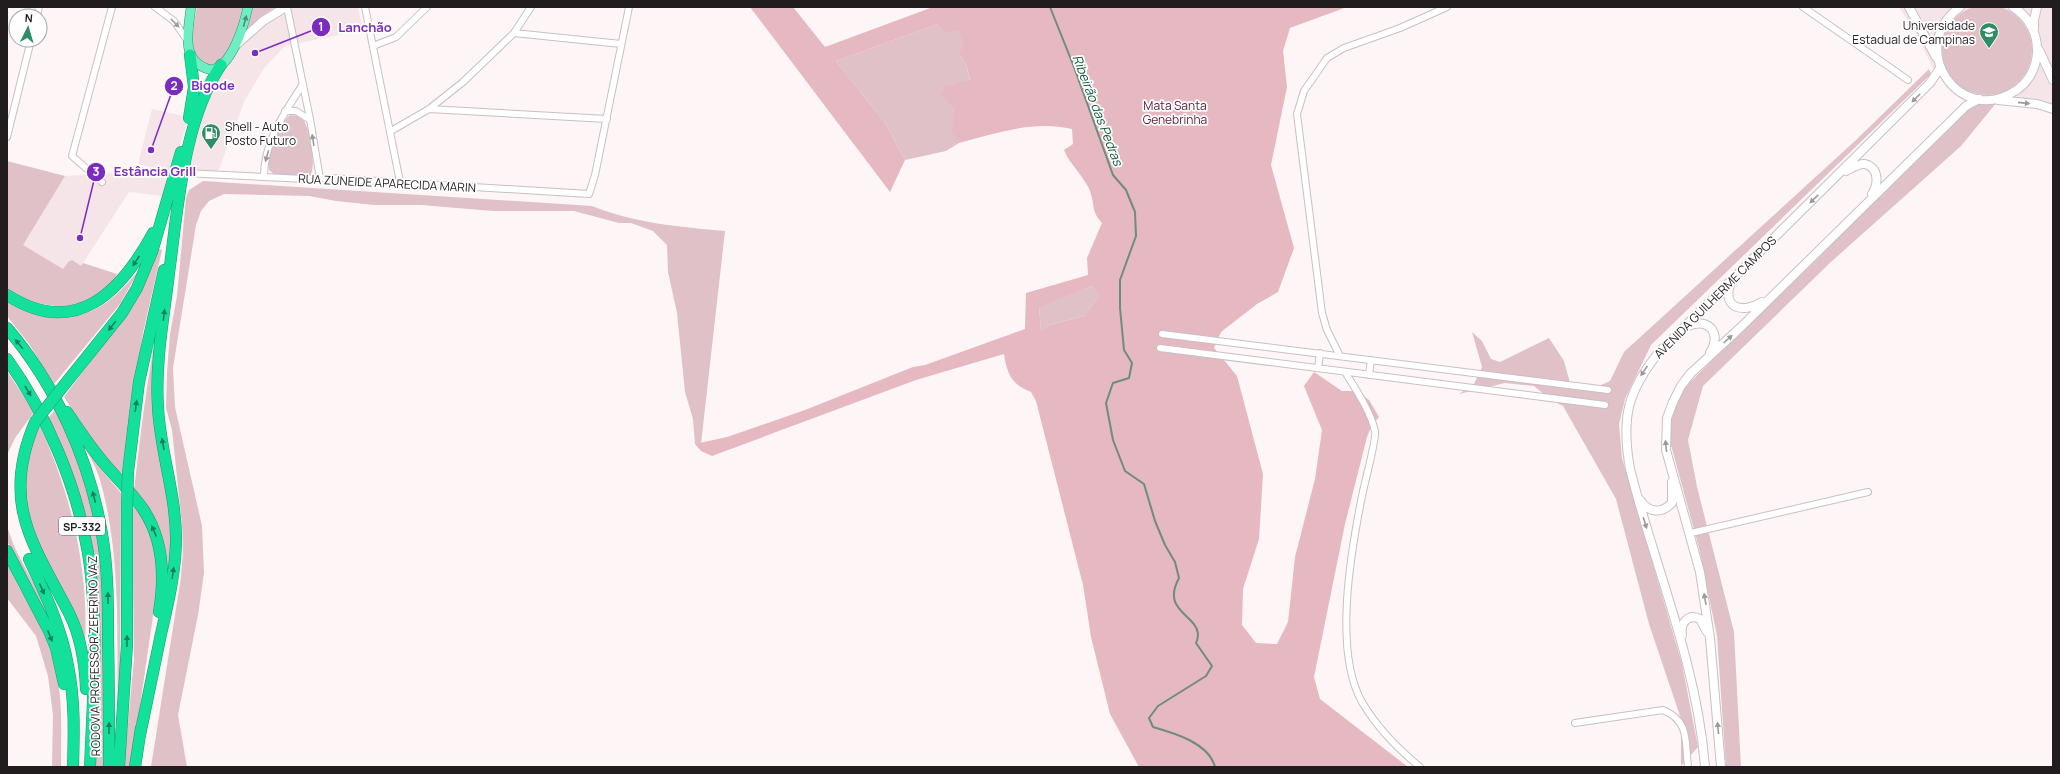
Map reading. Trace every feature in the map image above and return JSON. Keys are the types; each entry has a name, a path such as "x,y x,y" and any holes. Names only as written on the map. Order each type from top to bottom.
{"highway":[{"path":"10,481 16,453 24,438 130,302 152,252 162,215 172,188 192,102 193,81 190,50"},
{"path":"119,767 127,652 128,472 141,376 179,202 192,134 201,102 212,78 221,65"},
{"path":"140,735 172,586 175,561 176,521 160,431 158,384 179,202"},
{"path":"7,295 24,304 50,311 64,312 80,309 96,303 120,283 130,270 143,251 162,215"},
{"name":"RODOVIA PROFESSOR ZEFERINO VAZ","path":"7,328 42,375 82,460 93,491 102,535 108,577 109,767"},
{"name":"RODOVIA PROFESSOR ZEFERINO VAZ","path":"7,359 31,396 47,426 78,510 88,553 93,603 88,767"},
{"path":"42,375 99,457 143,509 159,543 162,562 161,598 135,767"},
{"path":"13,519 30,552 63,603 78,634 82,649 86,687 88,767"},
{"path":"22,548 49,603 68,665 73,712 71,767"},
{"path":"7,551 46,625 60,664 66,693 71,767"}],"main road":[{"path":"191,7 190,50 196,64 212,70 221,65 234,47 244,26 248,7"},
{"path":"234,47 263,21 287,7"},
{"path":"1909,7 1943,75 1952,86 1965,95 1979,99 2037,104 2053,110"},
{"path":"1939,65 1936,49 1938,36 1944,24 1960,7"},
{"path":"2013,7 2028,20 2035,33"},
{"path":"2037,7 2034,20 2035,33 2041,57 2053,80"},
{"path":"1993,100 2008,96 2021,87 2031,75 2036,61 2038,46"},
{"name":"AVENIDA GUILHERME CAMPOS","path":"1705,767 1698,708 1684,646 1636,492 1625,443 1625,425 1632,394 1646,369 1659,352 1930,83 1939,65"},
{"path":"1721,767 1711,650 1700,572 1668,461 1665,438 1671,407 1681,386 1690,374 1966,106 1979,99"},
{"path":"1831,182 1850,169 1865,164 1872,168 1876,175 1877,182 1868,202"},
{"path":"1742,269 1732,280 1728,293 1732,304 1738,309 1755,306 1784,284"},
{"path":"1679,331 1694,323 1701,323 1709,326 1715,332 1716,340 1707,358"},
{"path":"1636,492 1645,507 1650,510 1660,511 1668,508 1672,503 1671,470"},
{"path":"1684,646 1682,631 1683,624 1686,620 1692,617 1700,619 1706,627 1711,650"}],"street":[{"path":"102,182 72,156 112,7"},
{"path":"156,7 163,11 180,28 190,50"},
{"path":"287,7 310,120 320,179"},
{"path":"365,7 400,182"},
{"path":"372,46 396,37 427,7"},
{"path":"391,131 429,109 463,82 514,33 531,7"},
{"path":"429,109 607,119 629,7"},
{"path":"1340,356 1327,330 1322,313 1297,114 1304,91 1327,58 1344,48 1400,28 1447,7"},
{"path":"1803,7 1908,80"},
{"path":"514,33 621,44"},
{"path":"7,137 29,48"},
{"path":"264,176 265,161 274,132 303,84"},
{"path":"285,112 296,111 310,120"},
{"name":"RUA ZUNEIDE APARECIDA MARIN","path":"184,173 400,182 589,194 595,175 607,119"},
{"path":"1162,334 1608,390"},
{"path":"1160,348 1605,405"},
{"path":"1318,368 1320,353"},
{"path":"1369,375 1371,360"},
{"path":"1345,372 1367,408 1376,432 1355,530 1350,576 1346,641 1352,674 1361,701 1375,722 1407,757 1420,767"},
{"path":"1690,533 1868,492"},
{"path":"1575,723 1663,710 1674,715 1683,725 1688,767"}],"shaded area":[{"path":"1987,5 2004,8 2019,18 2029,33 2032,50 2029,67 2019,82 2004,92 1987,95 1970,92 1955,82 1945,67 1942,50 1945,33 1955,18 1970,8"},
{"path":"197,7 244,7 233,42 226,55 217,64 207,65 200,62 196,56 193,31"},
{"path":"251,7 276,7 259,18 245,34"},
{"path":"288,7 358,7 363,30 285,46 264,68 244,102 218,172 187,169 204,94 247,36"},
{"name":"Universidade Estadual de Campinas","path":"1899,7 2053,7 2053,112 1955,93 1932,67 1919,38"},
{"path":"938,24 958,30 965,46 958,53 966,64 970,81 947,85 954,108 953,132 959,143 946,151 905,160 886,124 836,61"},
{"path":"1929,69 1931,74 1651,345 1625,399 1619,424 1622,458 1682,664 1698,747 1681,766 1681,719 1649,624 1616,499 1563,406 1551,400 1534,386 1505,383 1459,394 1474,384 1482,367 1472,332 1482,341 1491,359 1500,362 1549,338 1564,361 1570,383 1590,390 1610,381 1624,352 1856,140"},
{"path":"1997,102 1961,146 1832,261 1703,386 1688,440 1697,487 1734,632 1741,767 1726,767 1717,636 1699,548 1671,445 1670,426 1680,392 1972,105"},
{"path":"152,109 188,117 173,173 138,164"},
{"path":"290,115 300,116 304,120 307,127 313,155 312,171 310,176 275,175 269,170 269,156 274,140 281,126"},
{"path":"7,161 65,176 23,245 63,269 68,262 72,260 81,266 83,263 117,274 107,288 95,298 82,304 52,306 21,298 7,291"},
{"path":"116,173 167,177 162,196 129,192 81,266 67,262 63,269 22,245 65,176"},
{"path":"203,181 592,206 624,217 674,226 725,231 701,444 695,444 693,419 685,392 677,313 668,272 667,245 653,231 631,223 619,223 574,211 493,211 421,205 374,205 336,201 309,196 224,194 209,201 201,211 196,225 173,368 175,407 202,526 204,573 198,615 178,715 187,767 151,767 181,577 183,551 182,524 172,430 166,408 170,334 177,296 186,198 189,190"},
{"path":"156,248 162,250 143,333 121,477 103,457 64,397 131,307"},
{"path":"139,270 120,304 54,384 29,344 7,316 7,299 56,314 69,316 80,315 100,307 108,301 125,286"},
{"path":"1092,286 1099,296 1084,316 1049,325 1041,333 1039,306"},
{"path":"160,317 154,353 172,531 167,585 165,556 160,534 156,524 134,490 148,381"},
{"path":"7,371 34,412 15,438 7,455"},
{"path":"55,410 70,440 89,494 99,541 103,588 103,767 93,767 92,565 47,419"},
{"path":"40,426 61,478 76,532 84,588 85,644 33,550 19,514 15,498 19,464 27,446"},
{"path":"82,442 104,473 121,493 120,687 118,728 117,601 112,538 107,507 99,477"},
{"path":"132,504 142,514 154,539 158,582 131,767 124,767 134,659"},
{"path":"7,525 17,552 44,603 53,630 7,541"},
{"path":"7,562 50,649 58,678 61,708 61,767 52,767 53,715 48,676 36,636 7,598"}],"green space":[{"name":"Mata Santa Genebrinha","path":"750,7 793,7 825,47 933,7 1347,7 1290,28 1283,51 1287,87 1271,165 1294,248 1278,292 1257,304 1221,332 1214,348 1237,376 1263,474 1259,539 1243,589 1242,625 1256,643 1277,644 1288,622 1295,557 1315,479 1322,430 1304,386 1314,372 1342,391 1357,391 1369,400 1379,417 1371,427 1367,437 1345,524 1314,677 1320,699 1408,767 1139,767 1110,714 1091,637 1083,585 1036,401 1031,392 1019,386 1012,378 1007,367 1004,354 916,380 712,456 701,451 695,444 727,437 805,410 913,367 925,365 1025,329 1026,293 1088,275 1087,258 1102,223 1096,215 1090,191 1064,150 1073,144 1072,129 1044,126 1029,127 1001,132 959,143 952,132 954,108 940,94 947,85 970,80 966,64 958,53 964,46 958,30 945,32 938,24 836,61 886,124 905,160 890,192","holes":["1092,286 1099,296 1084,316 1049,325 1041,332 1039,307"]}],"waterway":[{"name":"Ribeirão das Pedras","path":"1050,7 1074,67 1113,175 1126,190 1135,212 1136,236 1120,280 1120,308 1124,350 1132,363 1129,378 1113,383 1106,403 1113,440 1125,471 1144,484 1155,521 1165,545 1175,562 1179,578 1175,589 1174,598 1181,611 1196,627 1198,634 1196,643 1212,666 1206,676 1158,706 1149,718 1153,727 1171,732 1198,745 1206,751 1215,767"}],"place":[{"name":"Universidade Estadual de Campinas","path":"1989,49"},
{"name":"Lanchão","path":"255,53"},
{"name":"Bigode","path":"151,150"},
{"name":"Shell - Auto Posto Futuro","path":"211,150"},
{"name":"Estância Grill","path":"80,238"}]}
